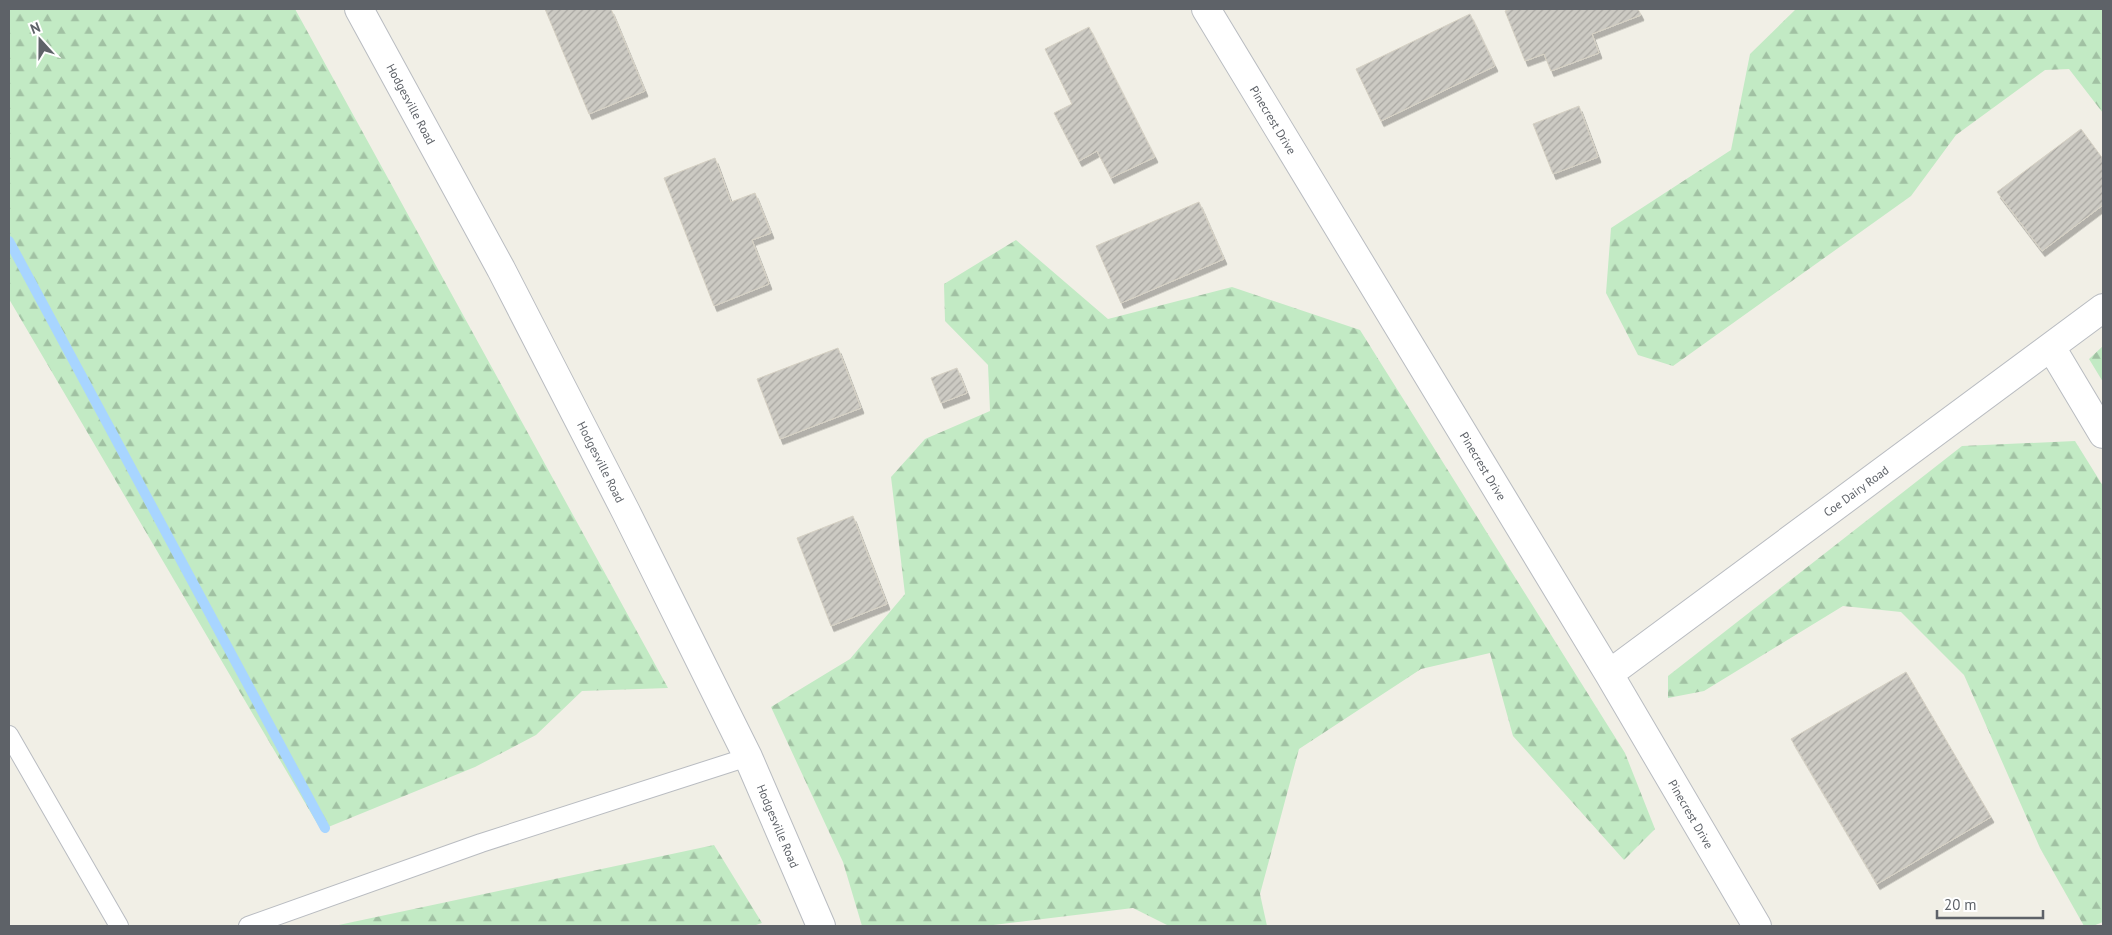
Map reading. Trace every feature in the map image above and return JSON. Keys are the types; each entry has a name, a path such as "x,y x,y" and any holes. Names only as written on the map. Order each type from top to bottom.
{"street":[{"name":"Hodgesville Road","path":"359,9 536,336 748,757 821,926"},
{"name":"Pinecrest Drive","path":"1211,10 1609,674 1757,926"},
{"name":"Coe Dairy Road","path":"1609,674 2103,308"},
{"path":"2052,347 2103,434"}],"lane":[{"path":"9,735 119,926"},
{"path":"248,926 481,843 748,757"}],"green space":[{"path":"9,9 295,9 668,688 582,691 536,735 475,767 321,830 9,299"},
{"path":"1796,9 2103,9 2103,113 2069,69 2045,70 1956,135 1911,196 1673,366 1638,355 1606,293 1611,228 1731,150 1750,54"},
{"path":"1016,240 1108,319 1232,287 1360,330 1625,753 1655,829 1624,860 1513,736 1490,653 1421,669 1299,749 1260,894 1267,926 1169,926 1133,908 985,926 862,926 843,862 771,707 850,659 905,594 891,477 925,439 990,411 988,365 945,321 944,284"},
{"path":"2103,346 2103,382 2089,359"},
{"path":"2075,441 2103,486 2103,922 2093,926 2084,926 2040,848 1964,675 1901,612 1843,606 1704,691 1668,698 1668,676 1962,446"},
{"path":"714,845 762,923 753,926 334,926"}],"building":[{"path":"545,9 611,9 645,91 589,114"},
{"path":"1511,9 1638,9 1641,15 1592,34 1599,53 1551,71 1544,54 1525,61 1505,11"},
{"path":"1470,14 1495,66 1381,121 1356,69"},
{"path":"1089,27 1155,157 1111,178 1097,151 1079,161 1054,113 1072,104 1045,49"},
{"path":"1579,106 1598,157 1553,174 1533,124"},
{"path":"2081,129 2103,159 2103,205 2042,251 1997,192"},
{"path":"715,158 731,202 755,193 771,233 752,240 769,284 714,306 664,178"},
{"path":"1199,202 1224,259 1121,303 1096,246"},
{"path":"838,348 861,408 780,439 757,379"},
{"path":"957,368 967,393 941,403 931,378"},
{"path":"853,516 887,604 831,626 797,538"},
{"path":"1906,672 1991,817 1877,884 1791,739"}],"waterway":[{"path":"9,241 325,828"}]}
